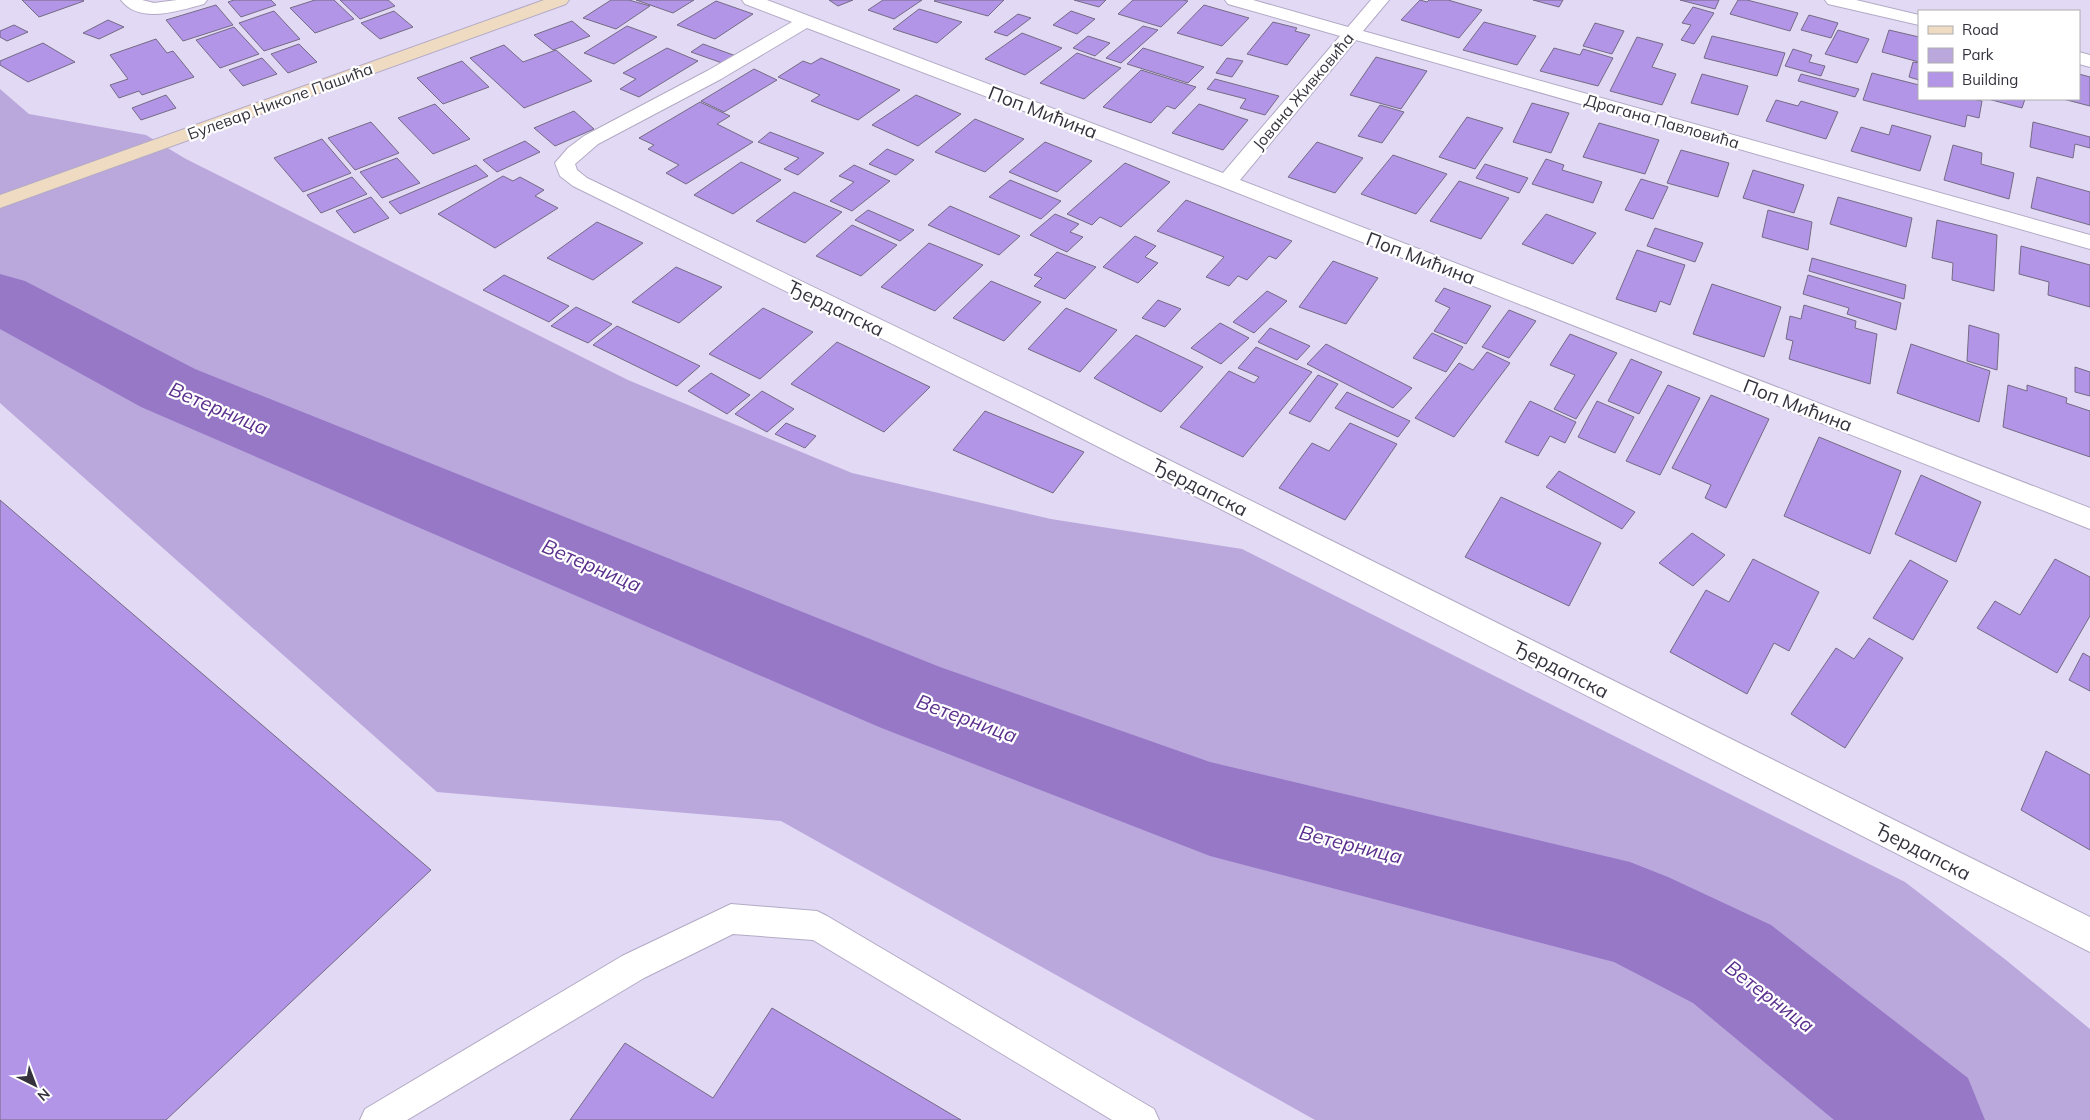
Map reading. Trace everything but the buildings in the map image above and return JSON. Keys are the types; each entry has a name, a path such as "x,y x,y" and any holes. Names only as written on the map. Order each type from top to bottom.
{"main road":[{"name":"Булевар Николе Пашића","path":"0,202 560,0"}],"street":[{"path":"130,0 137,6 151,9 198,0"},
{"name":"Поп Мићина","path":"751,0 1227,182 2090,519"},
{"name":"Драгана Павловића","path":"1234,0 2090,242"},
{"name":"Јована Живковића","path":"1227,182 1380,0"},
{"path":"1834,0 1918,20"},
{"name":"Ђердапска","path":"806,21 714,75 591,140 575,152 565,163 567,172 580,182 1039,406 2090,935"}],"lane":[{"path":"376,1120 633,967 730,919 817,926 1143,1120"}],"green space":[{"path":"0,89 29,114 146,135 186,159 628,380 852,473 1051,519 1242,549 1905,882 2006,960 2090,1029 2090,1120 1315,1120 781,821 437,792 0,403"}],"waterway":[{"name":"Ветерница","path":"0,298 168,388 912,698 1210,809 1630,914 1732,964 1926,1120"}]}
